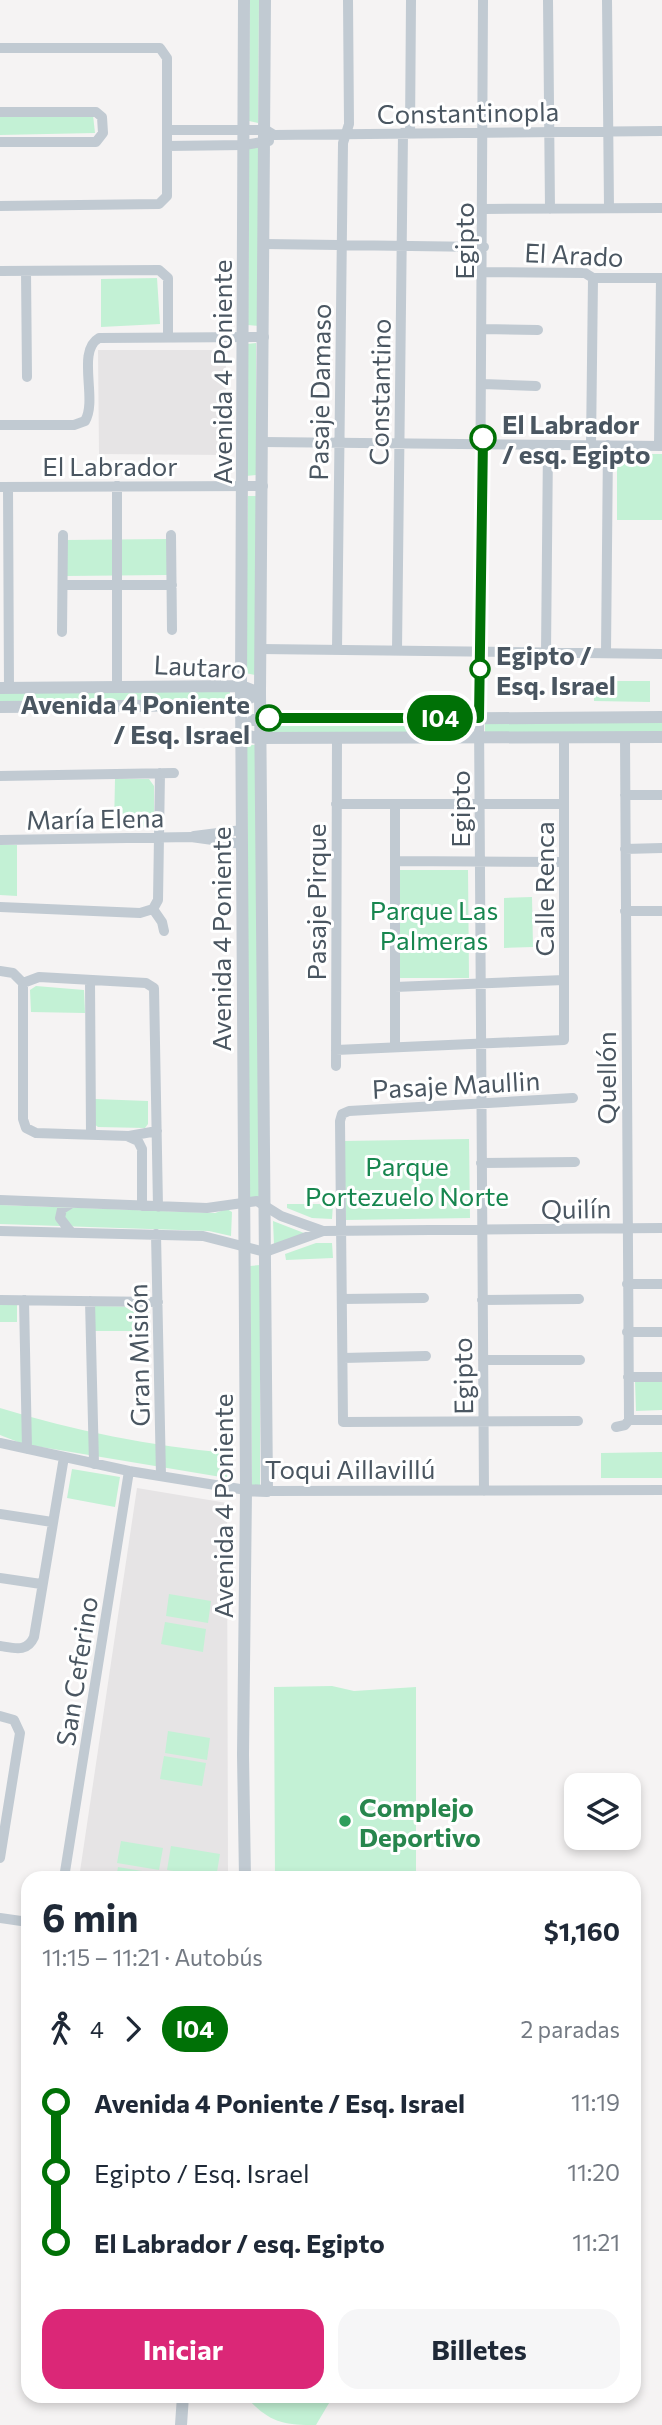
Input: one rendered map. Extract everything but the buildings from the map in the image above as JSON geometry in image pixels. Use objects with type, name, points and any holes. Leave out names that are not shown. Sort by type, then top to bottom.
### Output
[{"type":"street","name":"Avenida 4 Poniente","points":[[244,0],[241,704],[246,1490],[243,1755],[245,1871]]},
{"type":"street","name":"Avenida 4 Poniente","points":[[265,0],[268,136],[260,693],[267,1491]]},
{"type":"street","name":"Pasaje Damaso","points":[[337,650],[343,143],[349,124],[348,0]]},
{"type":"street","name":"Constantino","points":[[397,651],[401,246],[411,0]]},
{"type":"street","name":"Egipto","points":[[483,0],[484,272],[479,718],[484,1491]]},
{"type":"street","points":[[548,0],[550,209]]},
{"type":"street","points":[[607,0],[609,208]]},
{"type":"street","points":[[0,48],[160,48],[167,58],[167,196],[159,204],[0,206]]},
{"type":"street","points":[[0,112],[96,112],[103,119],[103,133],[96,142],[0,142]]},
{"type":"street","name":"Constantinopla","points":[[167,138],[244,129],[268,136],[662,131]]},
{"type":"street","name":"Constantinopla","points":[[167,138],[244,145],[268,136]]},
{"type":"street","points":[[484,209],[662,208]]},
{"type":"street","points":[[265,244],[484,247]]},
{"type":"street","points":[[0,271],[162,271],[168,282],[168,338]]},
{"type":"street","points":[[26,271],[27,377]]},
{"type":"street","name":"El Arado","points":[[484,272],[585,273],[593,278],[662,278]]},
{"type":"street","points":[[591,445],[593,278]]},
{"type":"street","points":[[263,442],[660,446],[662,278]]},
{"type":"street","points":[[483,329],[538,330]]},
{"type":"street","points":[[0,425],[82,424],[89,412],[89,350],[93,342],[103,338],[264,337]]},
{"type":"street","points":[[483,384],[536,386]]},
{"type":"street","points":[[546,653],[548,445]]},
{"type":"street","points":[[606,653],[608,445]]},
{"type":"street","points":[[117,486],[117,687]]},
{"type":"street","name":"El Labrador","points":[[4,487],[263,486]]},
{"type":"street","points":[[4,487],[5,688]]},
{"type":"street","points":[[62,632],[63,535]]},
{"type":"street","points":[[171,535],[172,630]]},
{"type":"street","points":[[63,585],[172,585]]},
{"type":"street","points":[[261,649],[662,654]]},
{"type":"street","name":"Lautaro","points":[[5,688],[241,685],[260,693]]},
{"type":"street","points":[[96,687],[96,707]]},
{"type":"street","name":"Lautaro","points":[[0,707],[241,704],[260,693]]},
{"type":"street","points":[[662,717],[261,718],[252,720],[242,733],[261,738],[662,737]]},
{"type":"street","name":"Calle Renca","points":[[481,1044],[564,1040],[564,737]]},
{"type":"street","name":"Quellón","points":[[625,737],[629,1420]]},
{"type":"street","name":"Pasaje Pirque","points":[[336,1066],[337,738]]},
{"type":"street","points":[[0,907],[140,913],[153,909],[158,900],[160,773]]},
{"type":"street","points":[[0,776],[174,773]]},
{"type":"street","points":[[625,795],[662,795]]},
{"type":"street","points":[[336,804],[564,804]]},
{"type":"street","points":[[395,804],[396,1047]]},
{"type":"street","name":"María Elena","points":[[0,840],[191,838],[223,830],[242,837]]},
{"type":"street","points":[[625,849],[662,848]]},
{"type":"street","points":[[395,861],[564,862]]},
{"type":"street","points":[[153,909],[160,916],[164,931]]},
{"type":"street","points":[[625,911],[662,911]]},
{"type":"street","points":[[0,971],[13,973],[23,983],[23,1123],[29,1130],[37,1133],[129,1136],[157,1131]]},
{"type":"street","points":[[23,983],[34,978],[150,984],[156,994],[158,1207]]},
{"type":"street","points":[[90,980],[91,1135]]},
{"type":"street","points":[[395,987],[564,980]]},
{"type":"street","points":[[336,1050],[481,1044]]},
{"type":"street","name":"Pasaje Maullin","points":[[341,1231],[342,1114],[349,1111],[573,1098]]},
{"type":"street","points":[[129,1136],[138,1141],[142,1149],[142,1206]]},
{"type":"street","points":[[481,1163],[575,1162]]},
{"type":"street","points":[[0,1200],[207,1208],[244,1202],[265,1203]]},
{"type":"street","points":[[70,1231],[60,1218],[62,1209],[71,1203]]},
{"type":"street","name":"Quilín","points":[[265,1203],[281,1216],[323,1231],[662,1228]]},
{"type":"street","points":[[0,1231],[203,1236],[265,1252]]},
{"type":"street","name":"Quilín","points":[[265,1252],[323,1231]]},
{"type":"street","points":[[341,1231],[343,1422],[578,1421]]},
{"type":"street","name":"Gran Misión","points":[[156,1234],[161,1476]]},
{"type":"street","points":[[627,1284],[662,1284]]},
{"type":"street","points":[[342,1299],[424,1298]]},
{"type":"street","points":[[482,1300],[579,1299]]},
{"type":"street","points":[[0,1300],[158,1302]]},
{"type":"street","points":[[24,1300],[27,1449]]},
{"type":"street","points":[[90,1301],[94,1464]]},
{"type":"street","points":[[627,1332],[662,1332]]},
{"type":"street","points":[[342,1358],[426,1356]]},
{"type":"street","points":[[483,1360],[580,1360]]},
{"type":"street","points":[[628,1377],[662,1377]]},
{"type":"street","points":[[616,1427],[623,1426],[629,1420],[662,1420]]},
{"type":"street","name":"Toqui Aillavillú","points":[[0,1443],[129,1471],[246,1490],[662,1490]]},
{"type":"street","points":[[0,1646],[22,1648],[29,1645],[34,1637],[64,1457]]},
{"type":"street","name":"San Ceferino","points":[[65,1871],[129,1471]]},
{"type":"street","points":[[0,1514],[52,1522]]},
{"type":"street","points":[[0,1578],[41,1584]]},
{"type":"street","points":[[0,1716],[17,1723],[20,1733],[1,1851]]},
{"type":"street","points":[[0,1784],[12,1786]]},
{"type":"street","points":[[0,1918],[21,1921]]},
{"type":"street","points":[[181,2425],[183,2403]]},
{"type":"shaded area","points":[[98,350],[226,350],[226,455],[99,454]]},
{"type":"shaded area","points":[[137,1488],[227,1503],[228,1871],[80,1871]]},
{"type":"green space","points":[[250,0],[259,0],[258,123],[249,121]]},
{"type":"green space","points":[[0,115],[93,115],[95,133],[0,135]]},
{"type":"green space","points":[[249,146],[260,146],[259,326],[248,325]]},
{"type":"green space","points":[[157,278],[160,324],[101,327],[101,279]]},
{"type":"green space","points":[[256,343],[256,475],[246,476],[247,344]]},
{"type":"green space","points":[[617,454],[662,454],[662,520],[617,520]]},
{"type":"green space","points":[[248,496],[257,496],[255,675],[245,673]]},
{"type":"green space","points":[[167,539],[168,575],[66,576],[65,540]]},
{"type":"green space","points":[[594,681],[650,681],[650,702],[594,701]]},
{"type":"green space","points":[[230,690],[230,699],[0,702],[0,692]]},
{"type":"green space","points":[[662,721],[662,733],[485,732],[485,723]]},
{"type":"green space","points":[[472,723],[472,732],[266,735],[264,724]]},
{"type":"green space","points":[[247,745],[256,745],[259,1198],[249,1198]]},
{"type":"green space","points":[[115,779],[149,779],[154,786],[154,826],[114,828]]},
{"type":"green space","points":[[0,845],[17,845],[17,896],[0,895]]},
{"type":"green space","name":"Parque Las Palmeras","points":[[400,870],[468,870],[469,978],[400,978]]},
{"type":"green space","points":[[532,897],[533,947],[504,948],[504,898]]},
{"type":"green space","points":[[36,986],[84,990],[85,1013],[31,1012],[30,990]]},
{"type":"green space","points":[[95,1099],[148,1101],[148,1124],[145,1128],[98,1127],[94,1124]]},
{"type":"green space","name":"Parque Portezuelo Norte","points":[[469,1139],[470,1218],[346,1220],[344,1141]]},
{"type":"green space","points":[[287,1204],[333,1204],[332,1219],[312,1218],[287,1208]]},
{"type":"green space","points":[[0,1205],[215,1213],[227,1209],[232,1212],[231,1236],[209,1231],[0,1224]]},
{"type":"green space","points":[[273,1221],[304,1233],[274,1245]]},
{"type":"green space","points":[[316,1243],[332,1243],[333,1258],[286,1260],[285,1254]]},
{"type":"green space","points":[[260,1265],[260,1486],[252,1485],[250,1266]]},
{"type":"green space","points":[[0,1303],[17,1303],[17,1322],[0,1322]]},
{"type":"green space","points":[[95,1306],[149,1307],[149,1331],[95,1331]]},
{"type":"green space","points":[[662,1379],[662,1410],[636,1411],[635,1380]]},
{"type":"green space","points":[[0,1408],[113,1436],[228,1453],[227,1478],[23,1444],[0,1435]]},
{"type":"green space","points":[[662,1452],[662,1478],[601,1478],[601,1453]]},
{"type":"green space","points":[[72,1469],[120,1477],[115,1507],[67,1498]]},
{"type":"green space","points":[[169,1594],[211,1601],[208,1623],[166,1616]]},
{"type":"green space","points":[[165,1622],[206,1629],[203,1652],[161,1644]]},
{"type":"green space","name":"Complejo Deportivo","points":[[332,1686],[354,1691],[416,1687],[416,1871],[275,1871],[274,1687]]},
{"type":"green space","points":[[168,1731],[210,1738],[207,1760],[165,1753]]},
{"type":"green space","points":[[164,1756],[206,1763],[202,1786],[160,1779]]},
{"type":"green space","points":[[121,1841],[163,1848],[159,1870],[117,1863]]},
{"type":"green space","points":[[171,1846],[220,1854],[217,1871],[167,1870]]},
{"type":"green space","points":[[118,1867],[142,1871],[117,1871]]},
{"type":"green space","points":[[252,2403],[329,2403],[316,2425],[285,2423],[261,2412]]},
{"type":"bus line","name":"I04","points":[[269,718],[479,718],[483,438]]},
{"type":"place","name":"El Labrador / esq. Egipto","points":[[483,438]]},
{"type":"place","name":"Egipto / Esq. Israel","points":[[480,669]]},
{"type":"place","name":"Avenida 4 Poniente / Esq. Israel","points":[[269,718]]},
{"type":"place","name":"Complejo Deportivo","points":[[345,1821]]}]
